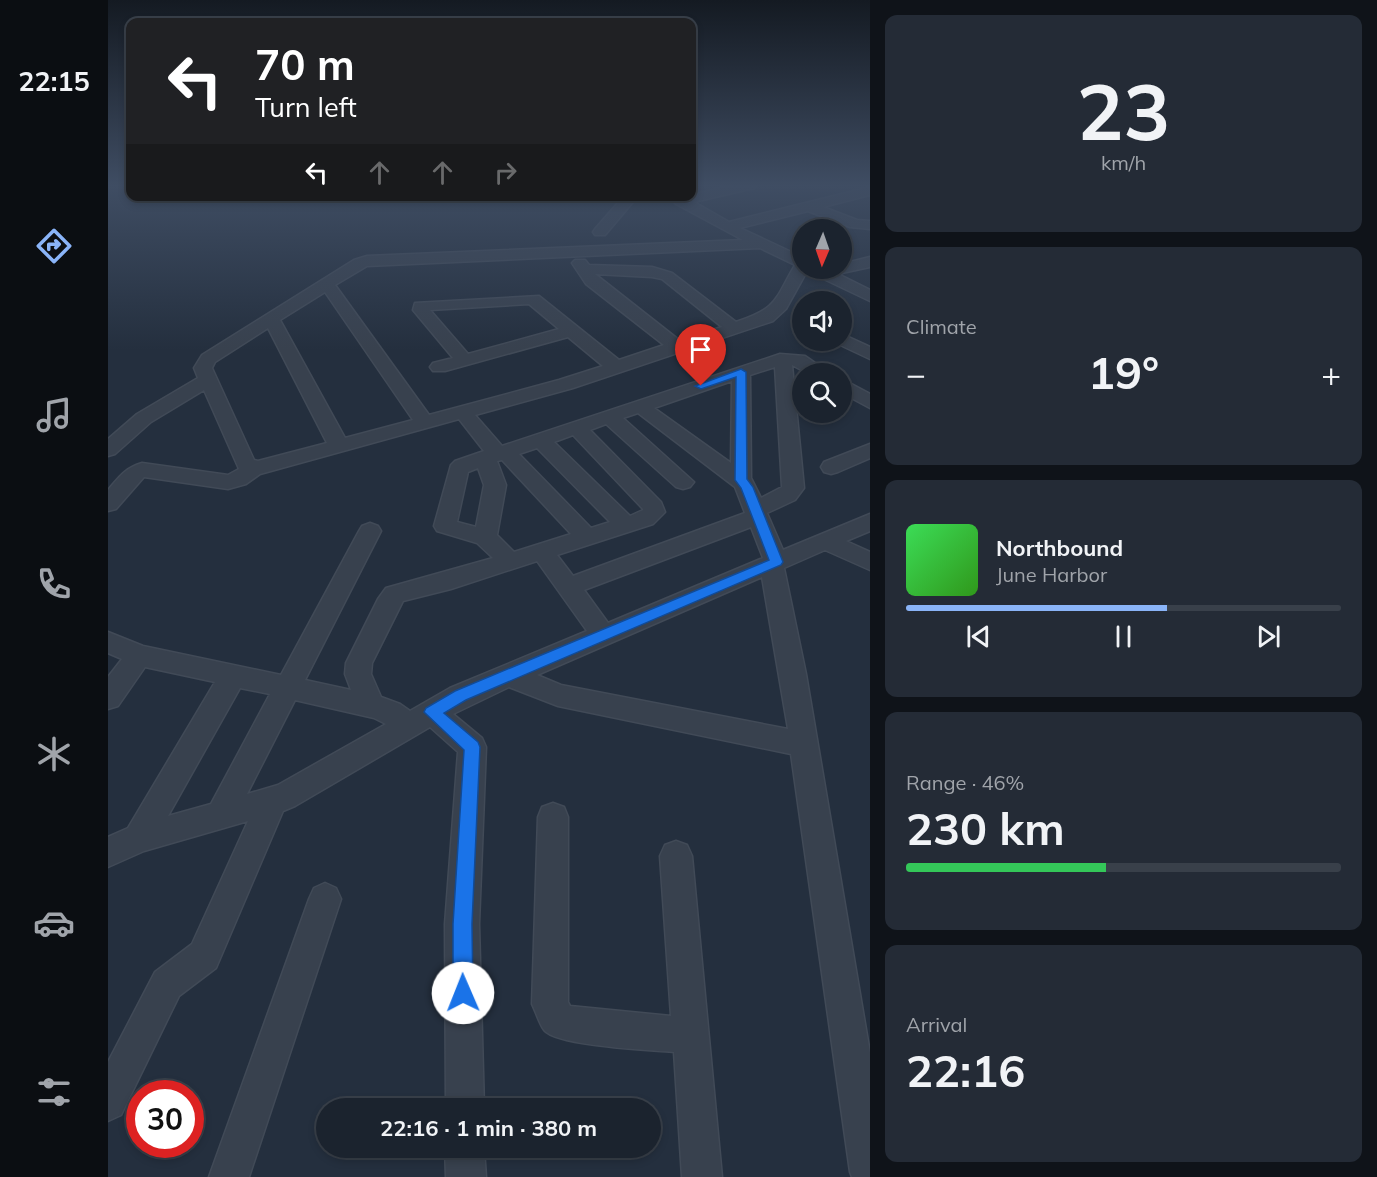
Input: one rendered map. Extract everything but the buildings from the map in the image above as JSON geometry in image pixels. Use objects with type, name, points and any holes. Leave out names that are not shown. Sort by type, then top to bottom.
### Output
[{"type":"street","points":[[753,240],[792,260]]},
{"type":"street","points":[[254,468],[246,464],[203,368],[208,359],[327,284],[368,261],[761,244]]},
{"type":"street","points":[[575,252],[592,281],[677,347]]},
{"type":"street","points":[[852,266],[870,262]]},
{"type":"street","points":[[584,269],[660,274],[673,280],[734,328]]},
{"type":"street","points":[[108,504],[134,473],[142,470],[228,482],[239,479],[254,468],[566,384],[775,313],[794,279]]},
{"type":"street","points":[[834,279],[870,296]]},
{"type":"street","points":[[327,284],[424,422]]},
{"type":"street","points":[[464,360],[421,310],[421,306],[528,298],[538,301],[616,367]]},
{"type":"street","points":[[272,319],[339,446]]},
{"type":"street","points":[[439,367],[573,330]]},
{"type":"street","points":[[852,344],[870,354]]},
{"type":"street","points":[[568,587],[757,513],[787,495],[794,488],[783,359]]},
{"type":"street","points":[[510,562],[485,537],[447,529],[444,524],[458,470],[466,464],[783,359],[799,360],[804,363]]},
{"type":"street","points":[[741,372],[741,480]]},
{"type":"street","points":[[108,450],[144,418],[208,380]]},
{"type":"street","points":[[852,391],[870,402]]},
{"type":"street","points":[[640,406],[741,480],[747,487],[774,563],[870,1172]]},
{"type":"street","points":[[463,412],[496,454],[586,537]]},
{"type":"street","points":[[609,416],[683,482]]},
{"type":"street","points":[[371,706],[358,674],[358,663],[390,599],[402,591],[442,583],[542,552],[626,525],[651,516],[654,512],[653,507],[576,427]]},
{"type":"street","points":[[540,439],[626,525]]},
{"type":"street","points":[[831,467],[870,450]]},
{"type":"street","points":[[485,537],[495,485],[496,454]]},
{"type":"street","points":[[109,848],[285,796],[460,696],[870,522]]},
{"type":"street","points":[[221,815],[370,531]]},
{"type":"street","points":[[826,541],[870,562]]},
{"type":"street","points":[[542,552],[603,635]]},
{"type":"street","points":[[108,642],[139,655],[234,674],[420,719],[472,747],[462,924],[465,1098]]},
{"type":"street","points":[[108,698],[139,655]]},
{"type":"street","points":[[139,838],[234,674]]},
{"type":"street","points":[[509,675],[558,694],[804,744]]},
{"type":"street","points":[[108,1102],[167,984],[177,975],[194,967],[204,956],[273,800]]},
{"type":"street","points":[[553,817],[550,1004],[552,1012],[564,1023],[690,1036]]},
{"type":"street","points":[[676,856],[702,1177]]},
{"type":"street","points":[[229,1177],[325,899]]},
{"type":"street","points":[[465,1158],[465,1177]]},
{"type":"route","points":[[463,993],[462,924],[472,747],[432,712],[460,696],[776,562],[747,487],[741,480],[741,372],[701,386]]}]
